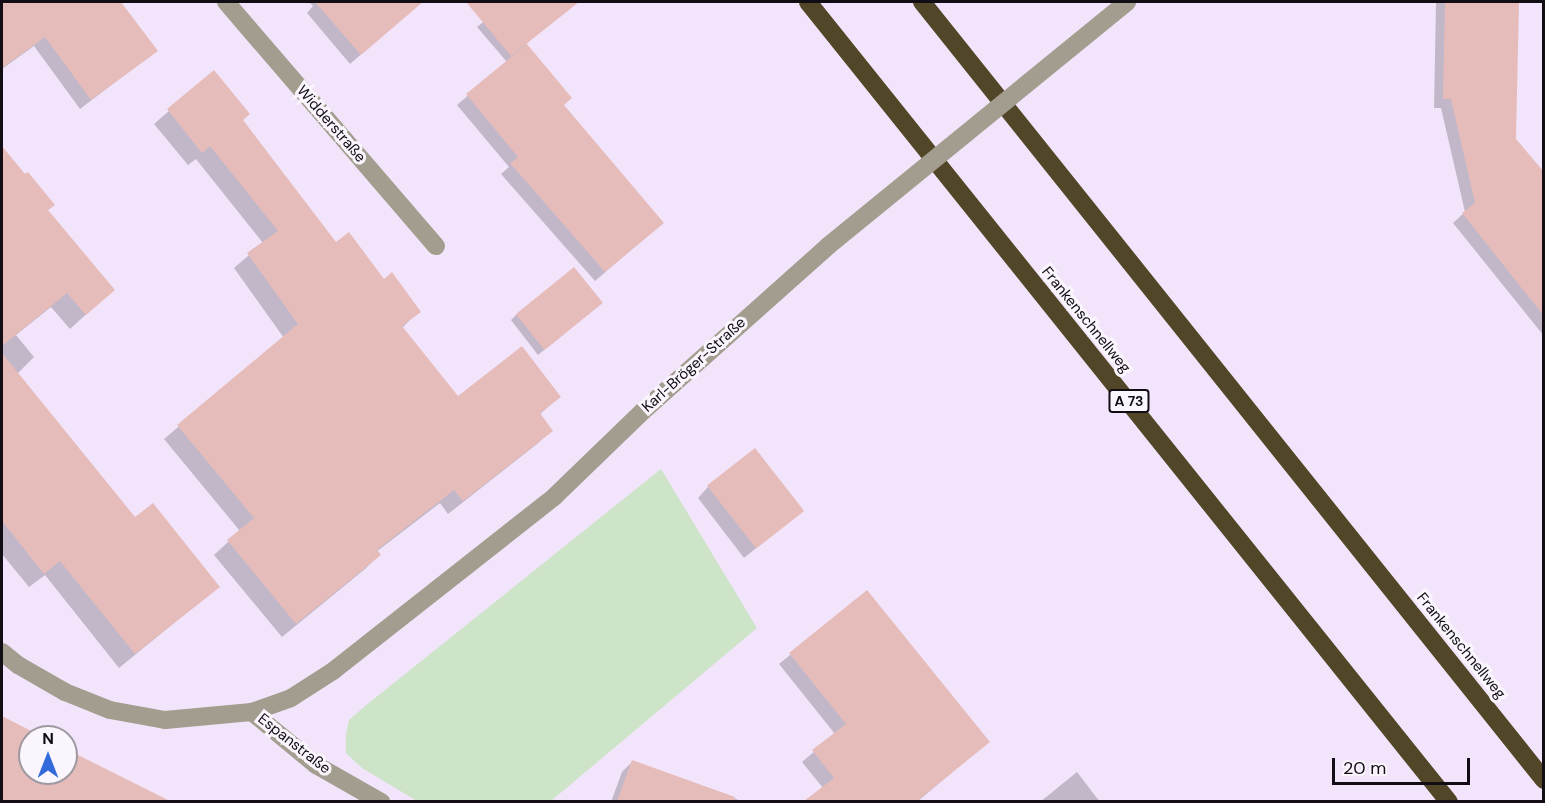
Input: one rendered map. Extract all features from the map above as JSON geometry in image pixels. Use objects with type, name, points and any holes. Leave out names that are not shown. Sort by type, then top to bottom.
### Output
[{"type":"highway","name":"Frankenschnellweg","points":[[808,2],[1449,801]]},
{"type":"highway","name":"Frankenschnellweg","points":[[922,2],[1544,780]]},
{"type":"street","name":"Widderstraße","points":[[226,2],[436,246]]},
{"type":"street","name":"Karl-Bröger-Straße","points":[[252,712],[291,698],[333,671],[555,496],[643,411],[828,246],[1127,2]]},
{"type":"street","name":"Espanstraße","points":[[2,652],[18,665],[65,692],[110,710],[165,720],[252,712],[316,765],[381,801]]},
{"type":"green space","points":[[661,469],[757,628],[551,801],[417,801],[362,768],[346,753],[349,720]]},
{"type":"building","points":[[2,2],[121,2],[158,51],[91,100],[45,37],[2,68]]},
{"type":"building","points":[[315,2],[423,2],[361,55]]},
{"type":"building","points":[[466,2],[579,2],[511,56]]},
{"type":"building","points":[[1445,2],[1519,2],[1516,139],[1544,172],[1544,316],[1462,213],[1475,203],[1451,99],[1443,99]]},
{"type":"building","points":[[527,44],[572,98],[564,105],[664,223],[605,272],[510,163],[518,157],[466,94]]},
{"type":"building","points":[[214,70],[250,114],[243,120],[336,242],[349,232],[384,279],[392,272],[421,312],[402,326],[458,396],[522,346],[561,397],[540,413],[553,431],[463,501],[454,490],[377,550],[381,555],[296,624],[227,540],[254,518],[177,425],[298,324],[247,253],[278,231],[210,146],[202,153],[167,109]]},
{"type":"building","points":[[2,146],[25,174],[28,172],[55,205],[48,210],[115,290],[86,315],[67,293],[2,346]]},
{"type":"building","points":[[574,267],[603,303],[545,350],[516,314]]},
{"type":"building","points":[[2,353],[135,517],[153,503],[220,587],[135,654],[60,561],[44,574],[2,521]]},
{"type":"building","points":[[755,448],[804,511],[756,549],[707,486]]},
{"type":"building","points":[[867,590],[990,742],[917,801],[804,801],[834,778],[812,750],[846,724],[789,653]]},
{"type":"building","points":[[2,716],[20,725],[18,785],[78,785],[78,755],[170,801],[2,801]]},
{"type":"building","points":[[632,760],[735,797],[734,801],[617,801]]}]
